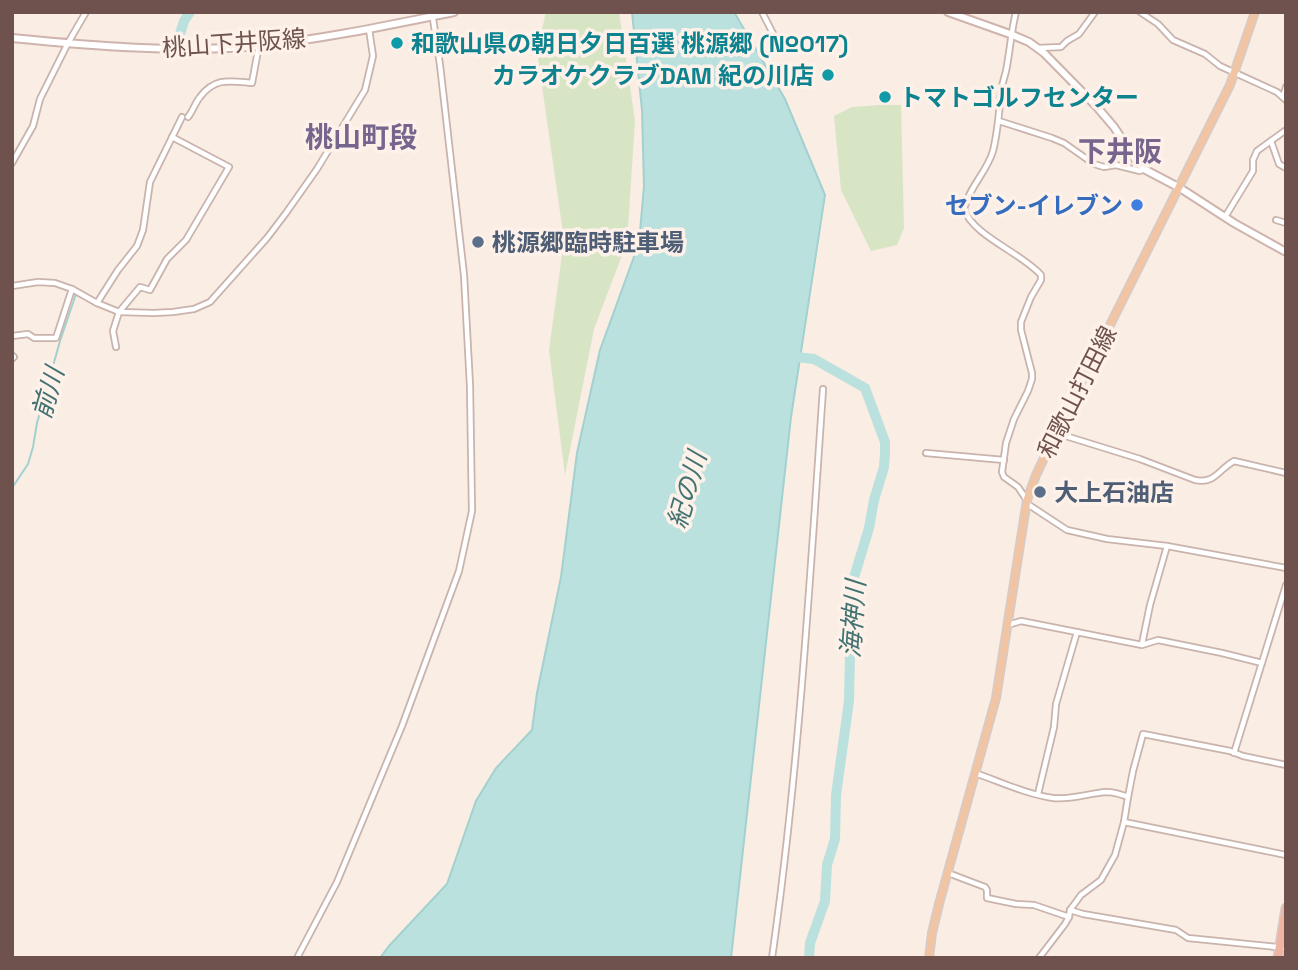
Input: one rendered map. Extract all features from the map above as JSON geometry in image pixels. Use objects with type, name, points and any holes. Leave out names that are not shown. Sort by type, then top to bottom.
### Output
[{"type":"highway","points":[[1278,958],[1283,948],[1286,908]]},
{"type":"main road","name":"桃山下井阪線","points":[[12,38],[169,50],[259,46],[369,29],[454,12]]},
{"type":"main road","points":[[948,12],[1029,42],[1097,107],[1144,169],[1286,252]]},
{"type":"main road","name":"和歌山打田線","points":[[929,958],[932,933],[996,698],[1026,501],[1056,433],[1230,85],[1255,12]]},
{"type":"street","points":[[12,163],[33,126],[40,99],[86,12]]},
{"type":"street","points":[[762,12],[782,51]]},
{"type":"street","points":[[1016,12],[1010,34],[999,121],[992,153],[964,209],[967,217],[978,227],[1041,275],[1021,322],[1032,379],[1006,443],[1002,472],[1004,477],[1018,487],[1026,501],[1066,530],[1286,568]]},
{"type":"street","points":[[1037,48],[1061,47],[1079,34],[1095,12]]},
{"type":"street","points":[[1140,12],[1158,24],[1173,40],[1205,54],[1220,66],[1277,92],[1284,98]]},
{"type":"street","points":[[297,958],[337,882],[402,726],[459,572],[472,511],[470,386],[464,275],[434,15]]},
{"type":"street","points":[[12,286],[38,282],[55,283],[119,312],[173,312],[194,309],[210,302],[267,238],[317,169],[365,90],[373,56],[369,29]]},
{"type":"street","points":[[97,303],[137,246],[144,230],[150,182],[172,137],[200,96],[213,85],[219,81],[252,83],[259,46]]},
{"type":"street","points":[[1284,98],[1286,87]]},
{"type":"street","points":[[999,121],[1064,143],[1094,164],[1116,165],[1140,171],[1144,169]]},
{"type":"street","points":[[1225,217],[1253,171],[1253,160],[1257,151],[1286,131]]},
{"type":"street","points":[[116,347],[113,331],[119,312],[140,287],[150,290],[167,260],[187,240],[229,167],[172,137]]},
{"type":"street","points":[[1271,141],[1279,164],[1286,168]]},
{"type":"street","points":[[1276,220],[1286,223]]},
{"type":"street","points":[[12,335],[56,338],[72,289]]},
{"type":"street","points":[[772,958],[795,769],[823,389]]},
{"type":"street","points":[[1056,433],[1203,482],[1211,480],[1234,461],[1286,473]]},
{"type":"street","points":[[926,453],[1004,460]]},
{"type":"street","points":[[1142,645],[1150,605],[1167,547]]},
{"type":"street","points":[[1234,753],[1286,585]]},
{"type":"street","points":[[1007,625],[1021,621],[1142,645],[1158,640],[1262,663]]},
{"type":"street","points":[[1038,793],[1054,727],[1056,704],[1077,632]]},
{"type":"street","points":[[1039,958],[1065,924],[1070,910],[1081,895],[1101,880],[1115,855],[1143,734],[1286,765]]},
{"type":"street","points":[[975,773],[1015,788],[1052,797],[1067,798],[1109,792],[1128,797]]},
{"type":"street","points":[[1124,822],[1286,855]]},
{"type":"street","points":[[948,873],[985,887],[987,898],[1034,905],[1069,917]]},
{"type":"street","points":[[1070,910],[1176,930],[1188,938],[1283,948]]},
{"type":"green space","points":[[546,12],[619,12],[635,121],[627,242],[594,329],[565,475],[549,350],[564,240],[537,51]]},
{"type":"green space","points":[[901,105],[904,228],[897,245],[871,251],[841,190],[834,116],[852,107]]},
{"type":"water","name":"紀の川","points":[[632,12],[734,12],[785,99],[825,195],[791,417],[731,958],[380,958],[447,884],[476,801],[496,768],[532,730],[561,577],[577,453],[600,350],[639,243],[644,186],[642,110]]},
{"type":"waterway","name":"前川","points":[[177,44],[184,21],[190,12]]},
{"type":"waterway","name":"前川","points":[[12,488],[28,464],[60,341],[76,294]]},
{"type":"waterway","name":"海神川","points":[[787,356],[814,359],[865,388],[885,442],[884,467],[849,594],[849,701],[836,795],[835,839],[827,865],[825,901],[810,943],[809,958]]},
{"type":"place","name":"和歌山県の朝日夕日百選 桃源郷 (№017)","points":[[397,43]]},
{"type":"place","name":"カラオケクラブDAM 紀の川店","points":[[828,75]]},
{"type":"place","name":"トマトゴルフセンター","points":[[885,97]]},
{"type":"place","name":"セブン-イレブン","points":[[1137,205]]},
{"type":"place","name":"桃源郷臨時駐車場","points":[[478,242]]},
{"type":"place","name":"大上石油店","points":[[1040,492]]},
{"type":"district","name":"桃山町段","points":[[361,137]]},
{"type":"district","name":"下井阪","points":[[1120,151]]}]
